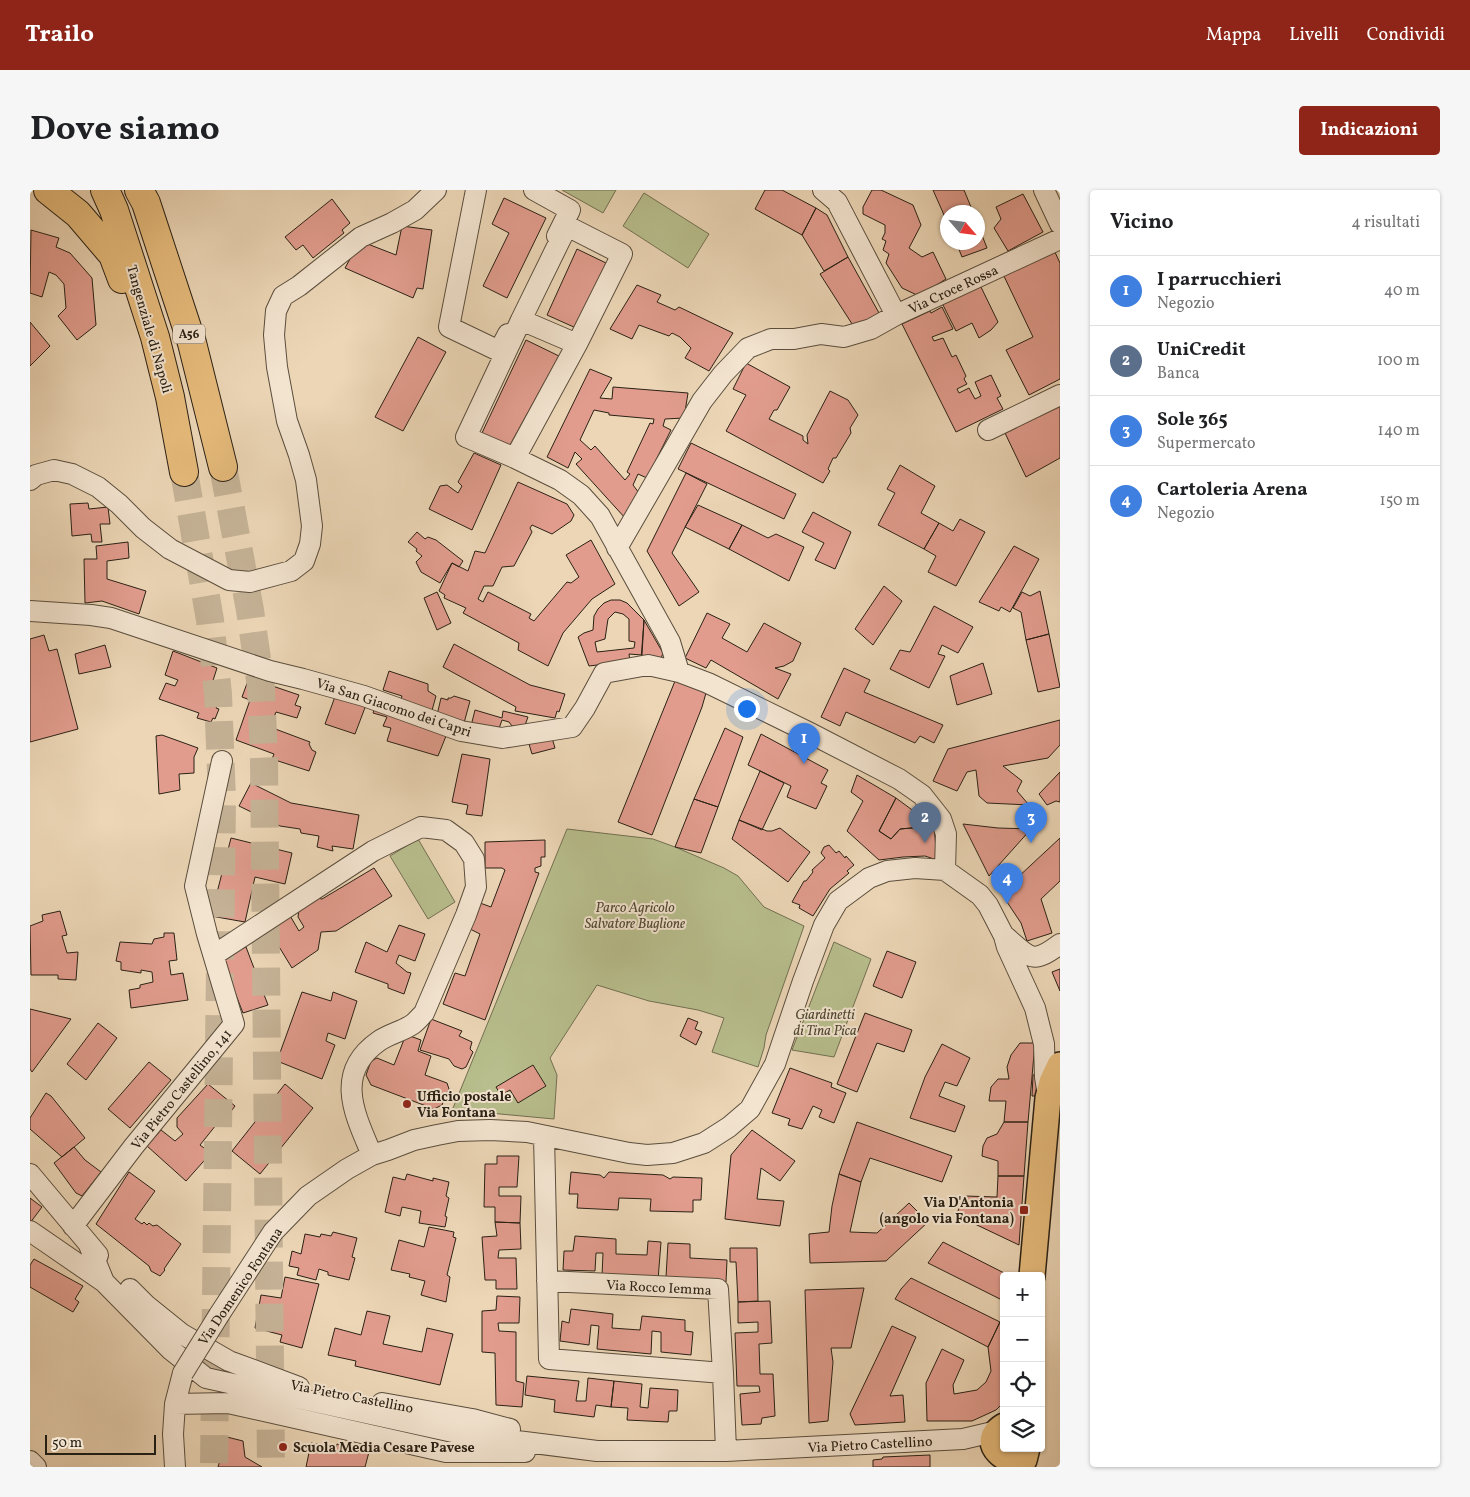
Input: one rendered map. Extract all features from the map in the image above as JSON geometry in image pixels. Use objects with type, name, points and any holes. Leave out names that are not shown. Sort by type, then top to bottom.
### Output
[{"type":"highway","points":[[48,190],[78,214],[113,255],[135,310],[155,337]]},
{"type":"highway","name":"Tangenziale di Napoli","points":[[105,190],[114,210],[155,337],[170,397],[184,472]]},
{"type":"highway","name":"A56","points":[[143,194],[192,343],[223,467]]},
{"type":"main road","points":[[1032,1272],[1048,1098],[1052,1082],[1060,1065]]},
{"type":"street","points":[[30,480],[54,470],[72,474],[98,487],[119,504],[143,528],[170,549],[229,580],[250,582],[290,571],[304,561],[310,544],[312,526],[306,480],[300,455],[288,421],[276,367],[274,335],[276,311],[284,296],[361,237],[415,210],[436,190]]},
{"type":"street","points":[[476,190],[449,327],[499,351],[570,210],[534,190]]},
{"type":"street","name":"Via Croce Rossa","points":[[823,190],[837,202],[896,315],[1060,239]]},
{"type":"street","points":[[1044,190],[1060,224]]},
{"type":"street","points":[[515,458],[577,344],[622,254],[566,226],[466,436],[560,480],[581,495],[600,516],[670,642],[679,672]]},
{"type":"street","points":[[617,548],[702,401],[723,374],[748,348],[771,339],[821,334],[844,337],[871,330],[896,315]]},
{"type":"street","points":[[521,320],[577,344]]},
{"type":"street","points":[[988,430],[1060,395]]},
{"type":"street","name":"Via San Giacomo dei Capri","points":[[30,611],[111,618],[270,671],[364,696],[461,731],[502,738],[572,726],[585,708],[604,673],[648,665],[679,672],[708,683],[818,737],[899,779],[922,795],[942,819],[946,834],[945,870]]},
{"type":"street","name":"Via Pietro Castellino, 141","points":[[74,1226],[134,1146],[234,1024],[207,934],[195,886],[222,761]]},
{"type":"street","points":[[214,955],[373,851],[421,827],[446,830],[464,844],[474,859],[476,887],[424,1013],[413,1024],[379,1041],[363,1055],[354,1072],[351,1098],[357,1120],[372,1155]]},
{"type":"street","name":"Via Domenico Fontana","points":[[175,1467],[173,1434],[175,1404],[183,1374],[219,1315],[274,1232],[308,1196],[347,1169],[372,1155],[414,1140],[458,1131],[527,1132],[629,1153],[647,1154],[673,1153],[704,1143],[729,1127],[750,1109],[775,1064],[824,925],[838,901],[869,878],[887,871],[915,868],[945,870]]},
{"type":"street","points":[[945,870],[980,895],[988,905],[1004,936],[1007,947],[1035,1008],[1044,1044],[1048,1098]]},
{"type":"street","points":[[1004,936],[1026,954],[1035,957],[1045,955],[1060,944]]},
{"type":"street","points":[[544,1136],[549,1359],[723,1373]]},
{"type":"street","name":"Via Pietro Castellino","points":[[30,1174],[89,1246],[153,1311],[182,1334],[229,1361],[295,1386],[467,1426]]},
{"type":"street","name":"Via Pietro Castellino","points":[[32,1232],[104,1282],[170,1350],[206,1378],[597,1451],[726,1451],[963,1440],[1000,1449]]},
{"type":"street","name":"Via Pietro Castellino","points":[[89,1246],[104,1282]]},
{"type":"street","name":"Via Rocco Iemma","points":[[547,1281],[718,1289],[726,1451]]},
{"type":"street","points":[[175,1404],[228,1403],[446,1452],[597,1451]]},
{"type":"street","points":[[446,1452],[455,1444],[467,1426]]},
{"type":"street","points":[[30,1462],[36,1467]]},
{"type":"green space","points":[[562,190],[616,190],[603,213]]},
{"type":"green space","points":[[644,193],[709,234],[688,268],[623,226]]},
{"type":"green space","name":"Parco Agricolo Salvatore Buglione","points":[[567,829],[653,839],[675,847],[738,876],[764,907],[804,926],[766,1035],[758,1067],[712,1052],[724,1018],[698,1010],[649,1001],[597,985],[550,1058],[557,1075],[554,1119],[468,1111],[451,1113]]},
{"type":"green space","points":[[418,839],[455,902],[428,919],[390,856]]},
{"type":"green space","name":"Giardinetti di Tina Pica","points":[[834,942],[871,959],[834,1057],[792,1050]]},
{"type":"building","points":[[765,190],[782,190],[816,208],[802,235],[755,209]]},
{"type":"building","points":[[872,190],[881,190],[913,205],[921,225],[909,248],[922,257],[933,252],[946,279],[919,296],[902,288],[886,263],[889,254],[883,250],[886,241],[882,239],[885,233],[885,225],[863,214],[863,207]]},
{"type":"building","points":[[933,190],[964,190],[970,205],[940,205]]},
{"type":"building","points":[[1023,194],[1043,232],[1008,251],[994,228],[1001,219],[996,207]]},
{"type":"building","points":[[504,198],[546,218],[507,298],[483,286],[509,233],[492,224]]},
{"type":"building","points":[[332,199],[350,223],[342,230],[344,233],[313,258],[303,245],[296,250],[285,237]]},
{"type":"building","points":[[816,208],[827,215],[848,257],[824,271],[802,235]]},
{"type":"building","points":[[402,226],[432,230],[423,289],[417,288],[413,298],[345,268],[360,241],[396,255]]},
{"type":"building","points":[[31,230],[59,238],[56,247],[70,253],[92,278],[96,325],[77,340],[58,316],[66,308],[64,284],[56,275],[49,272],[42,297],[30,293]]},
{"type":"building","points":[[1053,248],[1060,263],[1060,379],[1029,395],[1006,350],[1033,337],[1002,272]]},
{"type":"building","points":[[577,249],[606,263],[576,328],[547,315]]},
{"type":"building","points":[[959,250],[981,250],[962,257]]},
{"type":"building","points":[[848,257],[879,313],[854,327],[820,274]]},
{"type":"building","points":[[637,285],[661,295],[657,302],[675,310],[679,307],[733,333],[709,371],[685,358],[691,348],[680,337],[672,333],[669,336],[639,325],[632,339],[610,329]]},
{"type":"building","points":[[980,285],[998,322],[991,330],[979,338],[972,323],[956,331],[942,303]]},
{"type":"building","points":[[942,307],[953,329],[932,337],[934,341],[943,338],[952,357],[956,355],[966,376],[964,379],[967,384],[957,389],[959,393],[969,388],[975,399],[981,396],[975,382],[991,375],[1001,396],[997,398],[1003,409],[956,432],[902,324]]},
{"type":"building","points":[[30,322],[50,346],[30,366]]},
{"type":"building","points":[[418,337],[446,352],[403,431],[375,417]]},
{"type":"building","points":[[526,340],[559,356],[509,447],[481,435]]},
{"type":"building","points":[[746,363],[790,387],[777,410],[774,410],[769,419],[803,436],[803,440],[808,444],[807,435],[830,391],[848,400],[858,415],[850,428],[851,433],[836,458],[833,458],[828,469],[830,471],[823,483],[726,431],[746,395],[733,389]]},
{"type":"building","points":[[590,369],[612,378],[600,398],[612,399],[613,387],[688,393],[684,418],[665,419],[663,426],[671,430],[647,478],[638,474],[633,485],[642,497],[626,519],[576,464],[582,459],[575,452],[568,468],[547,457]],"holes":[[[594,410],[609,413],[609,415],[654,419],[653,424],[650,423],[627,472],[630,474],[625,480],[595,446],[591,450],[580,440]]]},
{"type":"building","points":[[1060,406],[1060,458],[1026,477],[1005,433]]},
{"type":"building","points":[[691,443],[796,494],[784,519],[678,469]]},
{"type":"building","points":[[474,453],[501,465],[472,530],[429,509],[440,486],[447,485],[458,493],[462,486],[458,482]]},
{"type":"building","points":[[900,465],[935,486],[921,513],[939,523],[924,549],[878,525],[895,493],[887,489]]},
{"type":"building","points":[[686,473],[707,484],[672,553],[699,592],[679,606],[647,551]]},
{"type":"building","points":[[518,482],[567,504],[574,515],[571,521],[552,534],[532,525],[530,528],[532,532],[514,566],[502,567],[493,586],[484,586],[478,599],[483,602],[488,592],[531,614],[529,618],[534,621],[567,582],[571,583],[579,577],[566,555],[591,540],[615,584],[592,599],[563,633],[548,666],[518,650],[519,643],[463,613],[466,608],[444,598],[445,595],[439,591],[452,563],[468,571],[475,551],[485,553]]},
{"type":"building","points":[[88,503],[89,509],[108,507],[110,524],[100,524],[102,542],[92,542],[91,534],[72,536],[70,504]]},
{"type":"building","points":[[698,505],[742,525],[729,549],[685,527]]},
{"type":"building","points":[[813,512],[851,532],[835,569],[815,560],[824,543],[802,532]]},
{"type":"building","points":[[960,519],[985,532],[956,586],[928,572],[936,556],[924,549],[939,523],[953,531]]},
{"type":"building","points":[[742,525],[768,538],[776,534],[804,547],[789,581],[729,549]]},
{"type":"building","points":[[417,532],[425,539],[428,537],[436,540],[463,561],[459,567],[452,563],[440,583],[421,572],[416,562],[422,556],[408,542]]},
{"type":"building","points":[[128,542],[129,558],[107,561],[107,579],[146,591],[139,614],[102,601],[85,603],[84,559],[97,559],[96,546]]},
{"type":"building","points":[[1014,546],[1039,559],[1010,612],[1001,607],[999,611],[979,602]]},
{"type":"building","points":[[884,586],[902,601],[873,645],[855,629]]},
{"type":"building","points":[[1040,591],[1049,634],[1026,640],[1021,612],[1013,608],[1022,592],[1030,596]]},
{"type":"building","points":[[437,592],[451,623],[437,630],[424,598]]},
{"type":"building","points":[[611,600],[620,600],[627,603],[644,620],[642,655],[629,654],[630,661],[589,666],[578,637],[593,630],[594,616],[604,603]],"holes":[[[615,612],[623,614],[629,619],[629,641],[635,642],[634,648],[597,652],[595,642],[605,639],[608,619]]]},
{"type":"building","points":[[934,606],[973,627],[958,653],[942,645],[938,654],[945,656],[929,688],[890,669],[900,650],[910,652]]},
{"type":"building","points":[[707,613],[730,624],[722,638],[747,652],[764,623],[801,643],[793,661],[775,668],[791,674],[778,699],[711,660],[706,668],[685,658]]},
{"type":"building","points":[[644,620],[663,653],[660,661],[641,660]]},
{"type":"building","points":[[1049,634],[1060,687],[1038,692],[1026,640]]},
{"type":"building","points":[[44,635],[49,651],[57,649],[78,729],[30,742],[30,639]]},
{"type":"building","points":[[454,644],[530,685],[565,694],[555,718],[515,711],[516,707],[443,667]]},
{"type":"building","points":[[105,645],[111,667],[79,674],[75,654]]},
{"type":"building","points":[[173,651],[217,668],[209,693],[221,697],[216,708],[219,709],[215,719],[213,718],[211,722],[197,718],[199,713],[159,699],[166,683],[175,686],[178,680],[165,675]]},
{"type":"building","points":[[983,663],[992,694],[957,705],[950,676]]},
{"type":"building","points":[[844,668],[870,680],[864,692],[943,725],[934,743],[920,736],[915,743],[846,712],[840,726],[821,717]]},
{"type":"building","points":[[389,671],[428,684],[428,691],[436,696],[431,714],[400,703],[402,696],[383,690]]},
{"type":"building","points":[[249,678],[299,695],[295,705],[301,707],[297,718],[276,712],[270,727],[310,742],[312,750],[316,752],[309,771],[272,759],[274,754],[236,740],[250,700],[242,697]]},
{"type":"building","points":[[675,681],[706,693],[652,835],[618,822]]},
{"type":"building","points":[[336,694],[366,705],[355,734],[325,724]]},
{"type":"building","points":[[454,696],[470,701],[464,723],[437,715],[441,698],[448,700],[448,698]]},
{"type":"building","points":[[375,707],[448,731],[438,756],[387,741],[391,728],[383,726],[387,717],[373,713]]},
{"type":"building","points":[[475,710],[502,718],[503,711],[528,717],[524,728],[512,726],[509,722],[502,720],[497,734],[471,726]]},
{"type":"building","points":[[1060,720],[1060,745],[1048,758],[1003,766],[1022,781],[1017,791],[1029,805],[987,803],[979,796],[976,770],[967,772],[957,791],[933,781],[948,749]]},
{"type":"building","points":[[725,728],[743,737],[718,807],[694,799]]},
{"type":"building","points":[[761,734],[828,770],[821,783],[827,786],[816,809],[787,797],[791,786],[748,765]]},
{"type":"building","points":[[162,735],[198,748],[194,757],[194,773],[179,774],[180,790],[159,794],[156,736]]},
{"type":"building","points":[[552,738],[555,748],[532,754],[529,744]]},
{"type":"building","points":[[462,754],[490,759],[482,816],[466,814],[468,805],[452,802]]},
{"type":"building","points":[[760,771],[784,783],[762,830],[739,820]]},
{"type":"building","points":[[1060,772],[1060,802],[1056,801],[1047,805],[1039,794]]},
{"type":"building","points":[[857,775],[896,798],[879,831],[891,839],[900,829],[934,826],[937,860],[925,856],[879,860],[847,831],[863,801],[851,792]]},
{"type":"building","points":[[251,783],[291,803],[359,815],[353,849],[332,846],[333,851],[317,847],[319,836],[301,833],[300,829],[280,826],[239,806]]},
{"type":"building","points":[[896,798],[934,826],[900,829],[891,839],[879,831]]},
{"type":"building","points":[[694,799],[718,807],[701,853],[675,847]]},
{"type":"building","points":[[739,820],[767,831],[780,828],[810,852],[788,882],[732,839]]},
{"type":"building","points":[[963,824],[998,828],[1031,829],[989,876]]},
{"type":"building","points":[[231,838],[292,853],[285,884],[255,877],[245,922],[211,916]]},
{"type":"building","points":[[1060,838],[1060,881],[1041,899],[1052,933],[1027,941],[1021,923],[1001,893]]},
{"type":"building","points":[[545,840],[545,857],[541,857],[541,866],[535,868],[535,872],[539,873],[485,1020],[443,1004],[455,973],[465,976],[480,934],[470,929],[480,903],[491,907],[505,870],[502,868],[485,868],[485,842]]},
{"type":"building","points":[[829,845],[836,853],[839,851],[845,858],[846,856],[854,865],[847,871],[849,873],[830,889],[813,916],[799,908],[800,905],[792,902],[804,881],[813,872],[812,870],[825,858],[821,853],[824,847]]},
{"type":"building","points":[[374,868],[392,896],[336,931],[321,932],[318,950],[292,968],[267,927],[289,914],[299,931],[304,927],[298,917],[299,910],[317,898],[322,899]]},
{"type":"building","points":[[60,911],[67,935],[62,936],[67,953],[78,952],[76,980],[58,979],[58,975],[31,975],[30,926],[43,921],[42,915]]},
{"type":"building","points":[[399,925],[425,934],[415,961],[399,955],[396,963],[411,973],[404,994],[388,988],[388,984],[355,972],[366,942],[387,952]]},
{"type":"building","points":[[164,933],[174,933],[177,960],[169,961],[171,975],[183,973],[188,1000],[131,1008],[129,990],[140,988],[140,985],[153,982],[152,972],[141,970],[141,973],[121,970],[121,962],[116,961],[120,942],[152,944],[154,939],[164,937]]},
{"type":"building","points":[[246,947],[268,1005],[243,1013],[221,957]]},
{"type":"building","points":[[887,951],[916,962],[902,998],[873,986]]},
{"type":"building","points":[[1060,969],[1060,991],[1052,972]]},
{"type":"building","points":[[302,992],[331,1001],[333,992],[357,1001],[345,1039],[328,1033],[326,1041],[335,1045],[322,1079],[277,1061]]},
{"type":"building","points":[[30,1009],[71,1019],[32,1072],[30,1069]]},
{"type":"building","points":[[865,1013],[912,1030],[904,1052],[877,1043],[857,1092],[837,1084]]},
{"type":"building","points":[[688,1018],[698,1022],[695,1029],[702,1032],[696,1045],[680,1036]]},
{"type":"building","points":[[431,1019],[462,1031],[459,1036],[472,1042],[470,1049],[473,1052],[466,1067],[462,1069],[454,1066],[449,1059],[420,1050]]},
{"type":"building","points":[[98,1023],[117,1038],[86,1080],[67,1064]]},
{"type":"building","points":[[410,1036],[421,1040],[418,1051],[431,1056],[425,1075],[447,1083],[449,1089],[442,1105],[434,1109],[371,1085],[366,1075],[371,1061],[377,1058],[394,1065],[405,1037]]},
{"type":"building","points":[[1020,1043],[1035,1043],[1028,1122],[1004,1122],[1006,1101],[989,1101],[991,1087],[998,1079],[1009,1079],[1007,1067],[1011,1055]]},
{"type":"building","points":[[942,1044],[970,1058],[957,1086],[945,1082],[939,1096],[965,1106],[955,1132],[910,1118],[925,1077]]},
{"type":"building","points":[[149,1062],[171,1080],[130,1128],[108,1109]]},
{"type":"building","points":[[533,1065],[546,1086],[518,1103],[510,1090],[501,1095],[496,1087]]},
{"type":"building","points":[[790,1068],[832,1083],[831,1087],[846,1093],[834,1123],[819,1117],[822,1110],[813,1106],[802,1129],[788,1125],[790,1119],[772,1113]]},
{"type":"building","points":[[1036,1074],[1038,1076],[1036,1096],[1032,1096],[1033,1075]]},
{"type":"building","points":[[208,1084],[235,1106],[220,1126],[216,1125],[200,1145],[211,1153],[186,1181],[147,1146],[161,1130],[175,1141],[183,1134],[177,1127],[177,1118]]},
{"type":"building","points":[[285,1084],[313,1108],[260,1174],[232,1151]]},
{"type":"building","points":[[46,1093],[51,1096],[85,1138],[62,1157],[30,1129],[30,1118]]},
{"type":"building","points":[[857,1122],[952,1156],[942,1182],[870,1158],[861,1182],[839,1174]]},
{"type":"building","points":[[1004,1122],[1028,1122],[1024,1176],[998,1176],[998,1161],[982,1156],[983,1146],[987,1138],[997,1134]]},
{"type":"building","points":[[752,1130],[795,1161],[780,1181],[761,1168],[757,1199],[784,1201],[780,1226],[725,1219],[731,1155]]},
{"type":"building","points":[[74,1147],[85,1160],[101,1172],[82,1196],[76,1193],[54,1163]]},
{"type":"building","points":[[497,1156],[519,1156],[517,1187],[499,1187],[499,1196],[521,1196],[520,1223],[495,1222],[495,1207],[484,1207],[485,1164],[497,1164]]},
{"type":"building","points":[[129,1172],[155,1191],[135,1219],[142,1224],[144,1222],[147,1225],[149,1223],[153,1226],[157,1225],[181,1244],[160,1276],[151,1271],[149,1266],[96,1224]]},
{"type":"building","points":[[571,1172],[600,1175],[604,1178],[609,1172],[663,1175],[670,1179],[673,1177],[702,1178],[701,1200],[693,1200],[693,1212],[650,1211],[651,1199],[619,1198],[618,1210],[577,1208],[578,1194],[569,1194]]},
{"type":"building","points":[[407,1174],[433,1181],[433,1178],[449,1182],[446,1196],[449,1198],[445,1216],[447,1217],[445,1227],[419,1223],[421,1211],[402,1207],[400,1216],[385,1212],[393,1177],[405,1180]]},
{"type":"building","points":[[839,1174],[861,1182],[850,1232],[877,1233],[909,1203],[928,1222],[886,1261],[810,1263],[809,1234],[829,1232]]},
{"type":"building","points":[[998,1176],[1024,1176],[1019,1245],[956,1215],[965,1196],[997,1197]]},
{"type":"building","points":[[30,1198],[42,1207],[30,1223]]},
{"type":"building","points":[[495,1222],[520,1223],[521,1249],[499,1250],[498,1258],[516,1258],[517,1289],[496,1289],[496,1280],[485,1280],[482,1237],[497,1236]]},
{"type":"building","points":[[429,1227],[454,1232],[453,1237],[456,1238],[447,1275],[450,1277],[446,1302],[421,1295],[425,1281],[409,1277],[410,1274],[391,1270],[399,1240],[424,1247]]},
{"type":"building","points":[[333,1232],[357,1238],[352,1257],[355,1258],[349,1280],[328,1275],[328,1272],[319,1269],[316,1280],[297,1275],[299,1268],[289,1266],[292,1251],[301,1254],[305,1234],[320,1237],[321,1234],[331,1236]]},
{"type":"building","points":[[575,1236],[616,1239],[616,1254],[647,1255],[648,1241],[661,1242],[658,1280],[602,1276],[603,1253],[596,1253],[595,1271],[563,1270],[564,1251],[573,1251]]},
{"type":"building","points":[[943,1242],[1002,1272],[1000,1272],[1000,1299],[928,1263]]},
{"type":"building","points":[[668,1243],[690,1244],[690,1258],[727,1260],[726,1282],[666,1277]]},
{"type":"building","points":[[730,1248],[757,1248],[758,1301],[738,1302],[736,1262],[730,1262]]},
{"type":"building","points":[[34,1259],[83,1286],[75,1299],[79,1302],[73,1312],[30,1287],[30,1265]]},
{"type":"building","points":[[285,1277],[319,1284],[302,1348],[280,1342],[282,1335],[255,1328],[261,1295],[281,1298]]},
{"type":"building","points":[[911,1278],[1000,1322],[988,1347],[895,1299]]},
{"type":"building","points":[[864,1288],[851,1348],[831,1348],[833,1362],[828,1421],[809,1423],[805,1290]]},
{"type":"building","points":[[497,1296],[520,1297],[519,1323],[498,1323],[499,1331],[516,1332],[516,1381],[524,1383],[522,1407],[496,1405],[495,1353],[482,1352],[482,1311],[496,1310]]},
{"type":"building","points":[[770,1301],[772,1343],[759,1344],[760,1374],[773,1374],[775,1416],[762,1418],[761,1424],[742,1425],[740,1394],[760,1392],[759,1386],[737,1386],[735,1333],[758,1332],[758,1322],[738,1323],[738,1302]]},
{"type":"building","points":[[571,1309],[613,1314],[612,1328],[640,1330],[642,1316],[685,1320],[685,1331],[693,1332],[691,1355],[661,1352],[661,1332],[652,1331],[651,1354],[597,1349],[599,1326],[591,1325],[589,1345],[560,1341],[562,1321],[569,1323]]},
{"type":"building","points":[[367,1311],[390,1316],[383,1344],[422,1352],[427,1328],[453,1334],[440,1385],[355,1366],[356,1361],[328,1355],[335,1328],[361,1335]]},
{"type":"building","points":[[1000,1322],[1000,1406],[996,1410],[972,1421],[927,1421],[926,1383],[942,1349],[964,1360],[953,1385],[954,1394],[977,1390],[986,1382],[991,1371],[988,1347]]},
{"type":"building","points":[[892,1326],[916,1337],[890,1396],[903,1395],[905,1422],[855,1425],[850,1414]]},
{"type":"building","points":[[527,1376],[579,1381],[576,1401],[586,1401],[588,1378],[614,1381],[611,1407],[596,1405],[594,1417],[554,1412],[555,1400],[525,1395]]},
{"type":"building","points":[[614,1381],[642,1384],[640,1407],[648,1408],[650,1388],[678,1390],[677,1411],[669,1411],[668,1422],[627,1420],[628,1408],[611,1407]]},
{"type":"building","points":[[223,1436],[243,1441],[245,1457],[262,1467],[218,1467],[223,1450],[219,1445]]},
{"type":"building","points":[[311,1443],[336,1448],[337,1444],[369,1452],[365,1467],[306,1467]]},
{"type":"building","points":[[930,1455],[930,1467],[873,1467],[873,1460],[882,1459],[883,1457]]},
{"type":"tunnel","points":[[223,467],[250,610],[261,687],[264,759],[271,1467]]},
{"type":"tunnel","points":[[184,472],[210,620],[218,694],[222,799],[214,1467]]},
{"type":"place","name":"I parrucchieri","points":[[804,764]]},
{"type":"place","name":"UniCredit","points":[[925,843]]},
{"type":"place","name":"Sole 365","points":[[1031,843]]},
{"type":"place","name":"Cartoleria Arena","points":[[1007,904]]},
{"type":"place","name":"Ufficio postale Via Fontana","points":[[407,1104]]},
{"type":"place","name":"Via D'Antonia (angolo via Fontana)","points":[[1024,1210]]},
{"type":"place","name":"Scuola Media Cesare Pavese","points":[[283,1447]]}]
